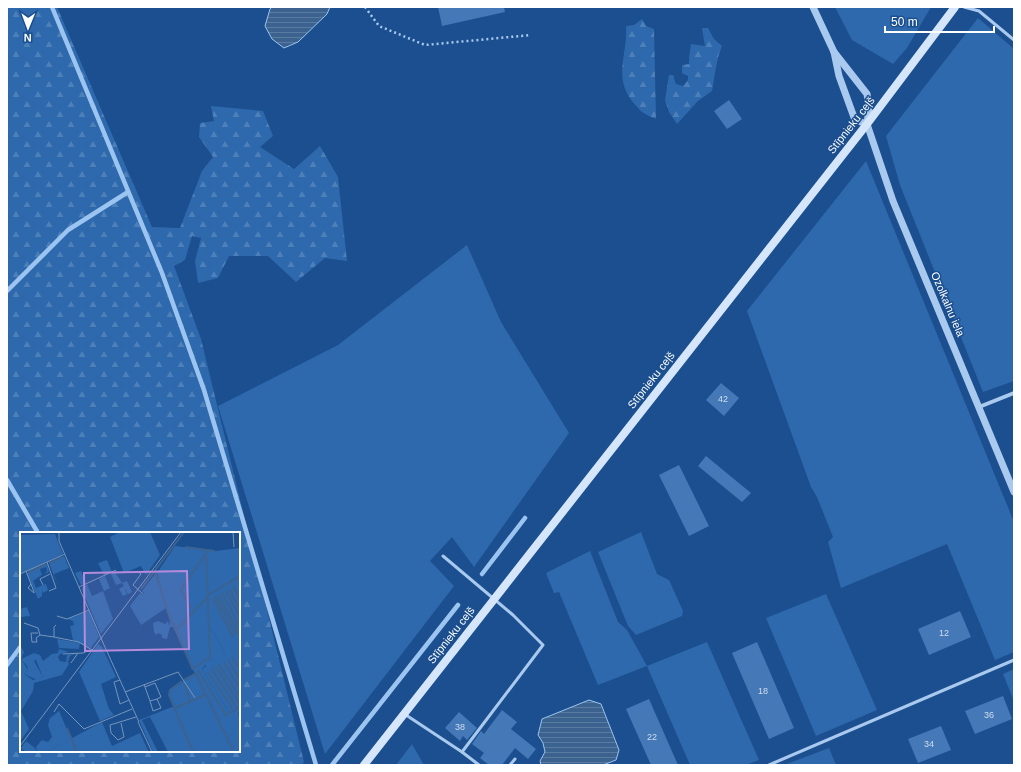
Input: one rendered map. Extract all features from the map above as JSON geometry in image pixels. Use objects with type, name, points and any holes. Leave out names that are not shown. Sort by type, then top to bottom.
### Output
[{"type":"main road","name":"Stīpnieku ceļš","points":[[364,765],[867,124],[954,7]]},
{"type":"street","points":[[813,7],[834,52],[867,94],[869,107],[867,124],[855,120],[839,76],[834,52]]},
{"type":"street","name":"Ozolkalnu iela","points":[[867,124],[893,201],[1014,492]]},
{"type":"street","points":[[979,407],[1014,393]]},
{"type":"lane","points":[[964,7],[979,11],[1014,40]]},
{"type":"lane","points":[[979,11],[983,7]]},
{"type":"lane","points":[[443,556],[494,598],[543,645],[462,752]]},
{"type":"lane","points":[[769,765],[1014,660]]},
{"type":"lane","points":[[404,714],[479,765]]},
{"type":"lane","points":[[510,765],[515,759]]},
{"type":"path","points":[[365,7],[379,26],[425,45],[531,35]]},
{"type":"green space","points":[[7,7],[57,7],[152,227],[180,228],[202,171],[213,157],[199,137],[200,123],[214,121],[211,106],[263,111],[273,136],[260,147],[294,169],[320,146],[338,177],[347,261],[325,258],[296,282],[268,256],[229,256],[218,278],[198,283],[195,261],[201,238],[192,236],[185,260],[174,266],[201,339],[304,762],[302,765],[7,765]]},
{"type":"green space","points":[[835,7],[931,7],[907,48],[893,64],[852,40]]},
{"type":"green space","points":[[978,18],[1014,49],[1014,381],[983,392],[900,185],[886,136]]},
{"type":"green space","points":[[642,19],[646,26],[654,29],[656,119],[645,114],[638,108],[626,92],[623,83],[622,74],[626,26],[634,25]]},
{"type":"green space","points":[[702,28],[708,28],[714,39],[722,46],[717,62],[712,91],[698,101],[677,124],[669,112],[665,100],[669,75],[673,75],[676,84],[683,86],[688,80],[688,76],[682,73],[682,65],[689,64],[691,44],[705,46]]},
{"type":"green space","points":[[866,161],[1014,522],[1014,652],[995,660],[947,544],[841,588],[828,542],[833,537],[817,497],[811,487],[747,311]]},
{"type":"green space","points":[[467,245],[501,322],[569,433],[474,567],[452,537],[430,561],[454,586],[325,754],[218,406],[338,345]]},
{"type":"green space","points":[[641,532],[657,574],[669,580],[683,611],[682,616],[636,635],[628,626],[598,552]]},
{"type":"green space","points":[[590,551],[618,622],[627,630],[647,666],[598,685],[559,592],[554,593],[546,573]]},
{"type":"green space","points":[[826,594],[877,710],[816,736],[766,618]]},
{"type":"green space","points":[[707,642],[759,760],[746,765],[690,765],[647,666]]},
{"type":"green space","points":[[1014,669],[1014,701],[1003,674]]},
{"type":"green space","points":[[412,744],[424,765],[396,765]]},
{"type":"green space","points":[[829,748],[836,765],[784,765]]},
{"type":"shaded area","points":[[272,7],[330,7],[327,14],[298,42],[284,48],[272,39],[265,26]]},
{"type":"shaded area","points":[[589,700],[601,704],[619,750],[616,760],[603,765],[541,765],[540,761],[545,752],[543,743],[538,735],[542,719]]},
{"type":"building","points":[[438,7],[504,7],[505,12],[442,26]]},
{"type":"building","points":[[729,100],[742,119],[727,129],[714,111]]},
{"type":"building","points":[[721,383],[739,398],[724,416],[706,400]]},
{"type":"building","points":[[706,456],[751,493],[742,502],[698,466]]},
{"type":"building","points":[[679,465],[709,526],[689,536],[659,475]]},
{"type":"building","points":[[960,611],[971,637],[929,655],[918,629]]},
{"type":"building","points":[[757,642],[794,728],[769,739],[732,653]]},
{"type":"building","points":[[1003,696],[1012,719],[975,734],[965,711]]},
{"type":"building","points":[[649,699],[678,765],[651,765],[626,709]]},
{"type":"building","points":[[502,710],[517,722],[511,729],[536,749],[528,759],[515,748],[502,765],[489,765],[480,758],[484,753],[472,744],[481,731],[484,734]]},
{"type":"building","points":[[459,712],[477,728],[467,740],[463,736],[460,741],[445,728]]},
{"type":"building","points":[[941,726],[951,750],[918,763],[908,739]]},
{"type":"waterway","points":[[52,7],[162,273],[204,390],[316,765]]},
{"type":"waterway","points":[[7,291],[68,230],[128,192]]},
{"type":"waterway","points":[[7,480],[37,532]]},
{"type":"waterway","points":[[482,574],[525,518]]},
{"type":"waterway","points":[[332,765],[458,605]]},
{"type":"waterway","points":[[7,665],[20,647]]}]
